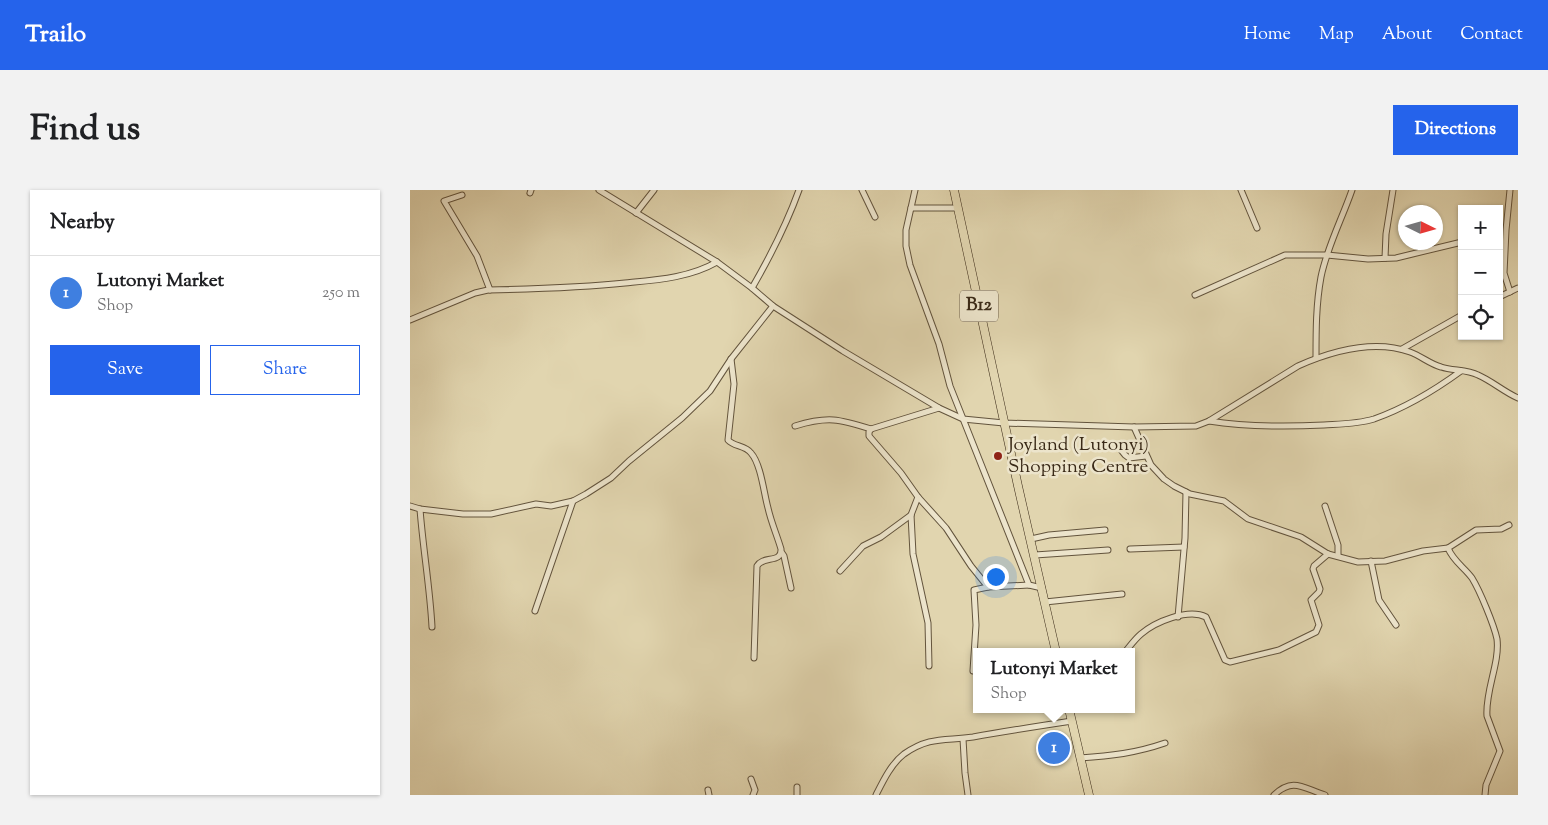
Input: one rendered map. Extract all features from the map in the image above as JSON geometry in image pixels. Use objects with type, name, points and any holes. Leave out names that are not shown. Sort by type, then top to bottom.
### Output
[{"type":"highway","name":"B12","points":[[954,190],[1055,648]]},
{"type":"highway","points":[[1070,713],[1089,795]]},
{"type":"street","points":[[599,190],[717,262],[773,306],[842,351],[939,408],[963,419],[1004,423],[1134,428],[1196,426],[1209,421],[1298,366],[1316,358],[1346,350],[1377,346],[1402,350],[1423,357],[1440,367],[1479,375],[1503,391],[1518,398]]},
{"type":"street","points":[[636,213],[654,190]]},
{"type":"street","points":[[752,288],[774,250],[799,190]]},
{"type":"street","points":[[862,190],[875,217]]},
{"type":"street","points":[[915,190],[906,230],[906,246],[910,265],[938,344],[950,386],[1029,585]]},
{"type":"street","points":[[1241,190],[1257,228]]},
{"type":"street","points":[[1316,358],[1317,306],[1321,277],[1327,255],[1352,190]]},
{"type":"street","points":[[1385,258],[1386,234],[1393,190]]},
{"type":"street","points":[[1510,190],[1504,273],[1510,292]]},
{"type":"street","points":[[462,196],[444,201],[477,256],[490,290]]},
{"type":"street","points":[[911,208],[958,208]]},
{"type":"street","points":[[1194,295],[1285,255],[1327,255],[1368,259],[1396,258],[1458,243]]},
{"type":"street","points":[[410,320],[475,293],[490,290],[581,287],[664,280],[704,270],[717,262]]},
{"type":"street","points":[[1503,295],[1518,288]]},
{"type":"street","points":[[410,506],[463,514],[490,514],[522,506],[536,504],[551,506],[573,501],[611,478],[682,418],[710,391],[731,359],[773,306]]},
{"type":"street","points":[[1402,350],[1458,317]]},
{"type":"street","points":[[731,359],[734,384],[728,440],[732,444],[749,450],[756,460],[768,510],[782,548],[791,588]]},
{"type":"street","points":[[1209,421],[1239,426],[1279,427],[1361,422],[1375,419],[1397,409],[1438,388],[1462,371]]},
{"type":"street","points":[[795,426],[814,420],[828,419],[871,429],[939,408]]},
{"type":"street","points":[[1134,428],[1150,465],[1164,479],[1186,492],[1224,501],[1248,520],[1301,537],[1328,554],[1358,562],[1385,561],[1423,551],[1448,548],[1476,530],[1502,529],[1509,525]]},
{"type":"street","points":[[871,429],[869,432],[870,438],[946,528],[971,566],[988,587]]},
{"type":"street","points":[[1121,450],[1129,458],[1146,456]]},
{"type":"street","points":[[1178,617],[1184,547],[1186,492]]},
{"type":"street","points":[[918,496],[911,515],[913,554],[928,623],[929,666]]},
{"type":"street","points":[[535,611],[573,501]]},
{"type":"street","points":[[1325,506],[1338,545],[1338,556]]},
{"type":"street","points":[[420,509],[432,627]]},
{"type":"street","points":[[840,571],[863,546],[881,537],[911,515]]},
{"type":"street","points":[[1031,539],[1067,533],[1105,530]]},
{"type":"street","points":[[1130,550],[1184,547]]},
{"type":"street","points":[[1448,548],[1451,556],[1471,576],[1478,587],[1497,641],[1487,716],[1500,751],[1486,785],[1485,795]]},
{"type":"street","points":[[1035,555],[1108,550]]},
{"type":"street","points":[[754,658],[757,566],[762,560],[777,558],[782,553]]},
{"type":"street","points":[[1129,648],[1140,635],[1157,623],[1195,614],[1206,617],[1222,655],[1228,662],[1278,650],[1316,632],[1318,629],[1319,626],[1311,601],[1320,589],[1313,569],[1328,554]]},
{"type":"street","points":[[1371,561],[1379,600],[1396,625]]},
{"type":"street","points":[[974,648],[976,625],[974,590],[988,587],[1029,585],[1042,588]]},
{"type":"street","points":[[1045,602],[1122,594]]},
{"type":"street","points":[[876,795],[891,768],[903,755],[921,744],[935,740],[963,738],[1072,721]]},
{"type":"street","points":[[963,738],[968,795]]},
{"type":"street","points":[[1080,758],[1132,753],[1165,743]]},
{"type":"street","points":[[751,779],[755,790],[753,795]]},
{"type":"street","points":[[1274,795],[1286,785],[1294,784],[1324,795]]},
{"type":"street","points":[[796,795],[797,787]]},
{"type":"place","name":"Joyland (Lutonyi) Shopping Centre","points":[[998,456]]},
{"type":"place","name":"Lutonyi Market","points":[[1054,748]]}]
